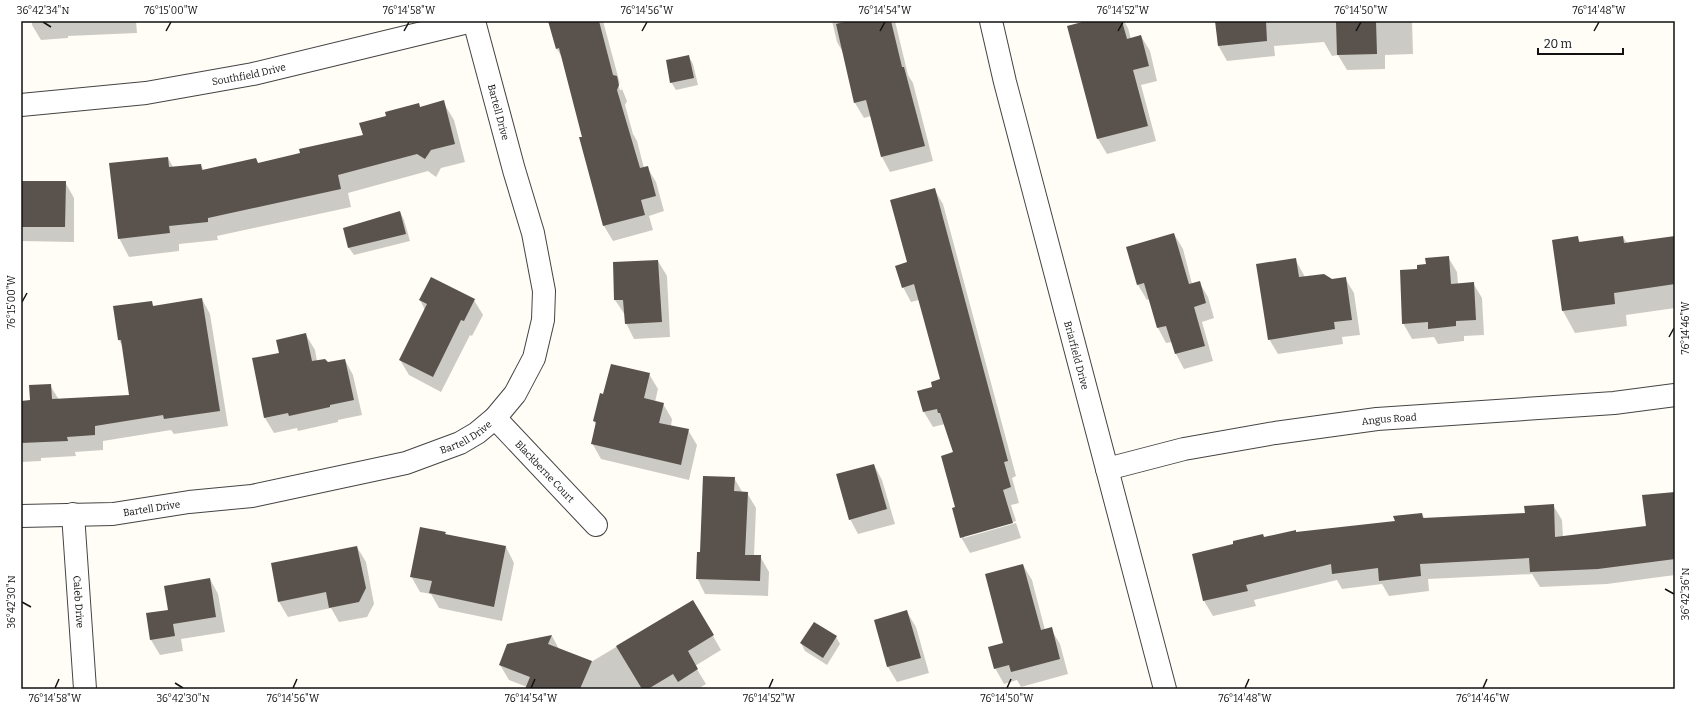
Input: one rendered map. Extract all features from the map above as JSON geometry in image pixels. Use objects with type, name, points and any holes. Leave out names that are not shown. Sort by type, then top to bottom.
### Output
[{"type":"street","name":"Southfield Drive","points":[[21,105],[146,93],[253,74],[473,21]]},
{"type":"street","name":"Bartell Drive","points":[[21,516],[113,514],[189,502],[252,496],[406,463],[460,443],[477,433],[494,418],[515,394],[534,358],[543,320],[544,291],[533,233],[473,21]]},
{"type":"street","name":"Briarfield Drive","points":[[992,21],[1005,82],[1165,689]]},
{"type":"street","name":"Angus Road","points":[[1107,469],[1184,449],[1275,433],[1378,419],[1614,403],[1675,395]]},
{"type":"street","name":"Blackberne Court","points":[[494,418],[596,525]]},
{"type":"street","name":"Caleb Drive","points":[[73,514],[85,689]]},
{"type":"building","points":[[548,21],[599,21],[613,75],[617,76],[619,85],[617,90],[640,168],[648,166],[656,196],[641,200],[645,215],[603,226],[579,137],[582,137],[559,48],[556,49]]},
{"type":"building","points":[[848,21],[891,21],[902,67],[904,67],[925,146],[881,157],[866,100],[854,103],[836,24]]},
{"type":"building","points":[[1086,21],[1122,21],[1127,39],[1141,35],[1149,66],[1133,70],[1148,126],[1097,139],[1067,26]]},
{"type":"building","points":[[1215,21],[1266,21],[1267,41],[1218,46]]},
{"type":"building","points":[[1336,21],[1376,21],[1377,54],[1337,55]]},
{"type":"building","points":[[689,55],[694,78],[670,83],[666,60]]},
{"type":"building","points":[[444,100],[455,144],[431,150],[425,159],[417,154],[338,175],[341,189],[208,218],[208,222],[169,226],[170,233],[118,239],[109,163],[168,157],[169,167],[201,164],[202,170],[256,158],[258,163],[300,153],[299,149],[363,135],[359,123],[386,116],[385,112],[419,103],[420,107]]},
{"type":"building","points":[[21,181],[66,181],[65,227],[21,227]]},
{"type":"building","points":[[935,188],[1008,461],[1004,462],[1011,487],[1003,490],[1013,523],[960,538],[952,508],[955,507],[941,456],[953,452],[940,413],[938,413],[937,409],[923,412],[917,391],[932,387],[931,382],[940,379],[914,284],[902,288],[895,266],[907,262],[890,200]]},
{"type":"building","points":[[400,211],[406,234],[348,248],[343,228]]},
{"type":"building","points":[[1174,233],[1189,284],[1200,281],[1206,303],[1194,307],[1205,346],[1175,354],[1166,326],[1157,328],[1144,283],[1137,285],[1126,247]]},
{"type":"building","points":[[1578,236],[1579,242],[1623,236],[1624,243],[1675,236],[1675,284],[1614,293],[1615,304],[1562,311],[1552,240]]},
{"type":"building","points":[[1449,256],[1451,284],[1474,282],[1476,320],[1456,321],[1456,326],[1428,329],[1428,322],[1402,324],[1400,270],[1417,269],[1417,265],[1426,264],[1425,258]]},
{"type":"building","points":[[1296,258],[1299,277],[1324,274],[1332,279],[1346,277],[1352,320],[1334,322],[1335,329],[1268,340],[1256,264]]},
{"type":"building","points":[[658,260],[662,322],[625,324],[623,300],[614,300],[613,262]]},
{"type":"building","points":[[431,277],[475,299],[464,321],[461,320],[433,377],[399,360],[427,304],[419,300]]},
{"type":"building","points":[[202,298],[220,411],[164,419],[163,415],[95,426],[95,435],[67,437],[68,441],[21,443],[21,401],[30,400],[29,385],[51,384],[52,399],[129,395],[121,340],[118,340],[113,306],[152,301],[153,306]]},
{"type":"building","points":[[306,333],[312,361],[325,359],[328,362],[345,359],[354,400],[289,416],[288,413],[264,418],[252,358],[279,353],[276,340]]},
{"type":"building","points":[[611,364],[650,373],[644,398],[664,403],[659,423],[689,429],[681,465],[591,444],[596,422],[593,421],[600,393],[603,394]]},
{"type":"building","points":[[874,464],[887,509],[849,520],[836,474]]},
{"type":"building","points":[[703,476],[735,477],[734,491],[748,492],[745,555],[761,555],[760,581],[696,579],[697,552],[700,552]]},
{"type":"building","points":[[1675,492],[1675,559],[1598,569],[1530,572],[1529,558],[1420,564],[1421,576],[1379,581],[1378,568],[1332,574],[1331,564],[1246,585],[1248,591],[1203,601],[1192,554],[1233,544],[1233,541],[1263,534],[1264,537],[1296,530],[1296,532],[1395,521],[1393,516],[1422,513],[1423,518],[1525,513],[1524,506],[1554,504],[1555,537],[1646,526],[1642,495]]},
{"type":"building","points":[[420,527],[446,532],[445,534],[506,546],[494,607],[429,593],[432,581],[410,577]]},
{"type":"building","points":[[357,546],[366,588],[359,602],[329,608],[326,592],[278,602],[271,563]]},
{"type":"building","points":[[1023,564],[1041,630],[1052,627],[1060,659],[1011,672],[1009,665],[994,669],[988,647],[1003,643],[985,574]]},
{"type":"building","points":[[210,578],[216,617],[173,624],[175,636],[150,640],[146,613],[168,610],[164,586]]},
{"type":"building","points":[[693,600],[714,635],[688,651],[698,669],[678,682],[673,674],[648,689],[642,689],[616,646]]},
{"type":"building","points":[[907,610],[921,658],[887,667],[874,620]]},
{"type":"building","points":[[814,622],[837,636],[823,658],[800,643]]},
{"type":"building","points":[[552,635],[548,644],[592,661],[580,689],[525,689],[530,677],[499,665],[507,644]]}]
